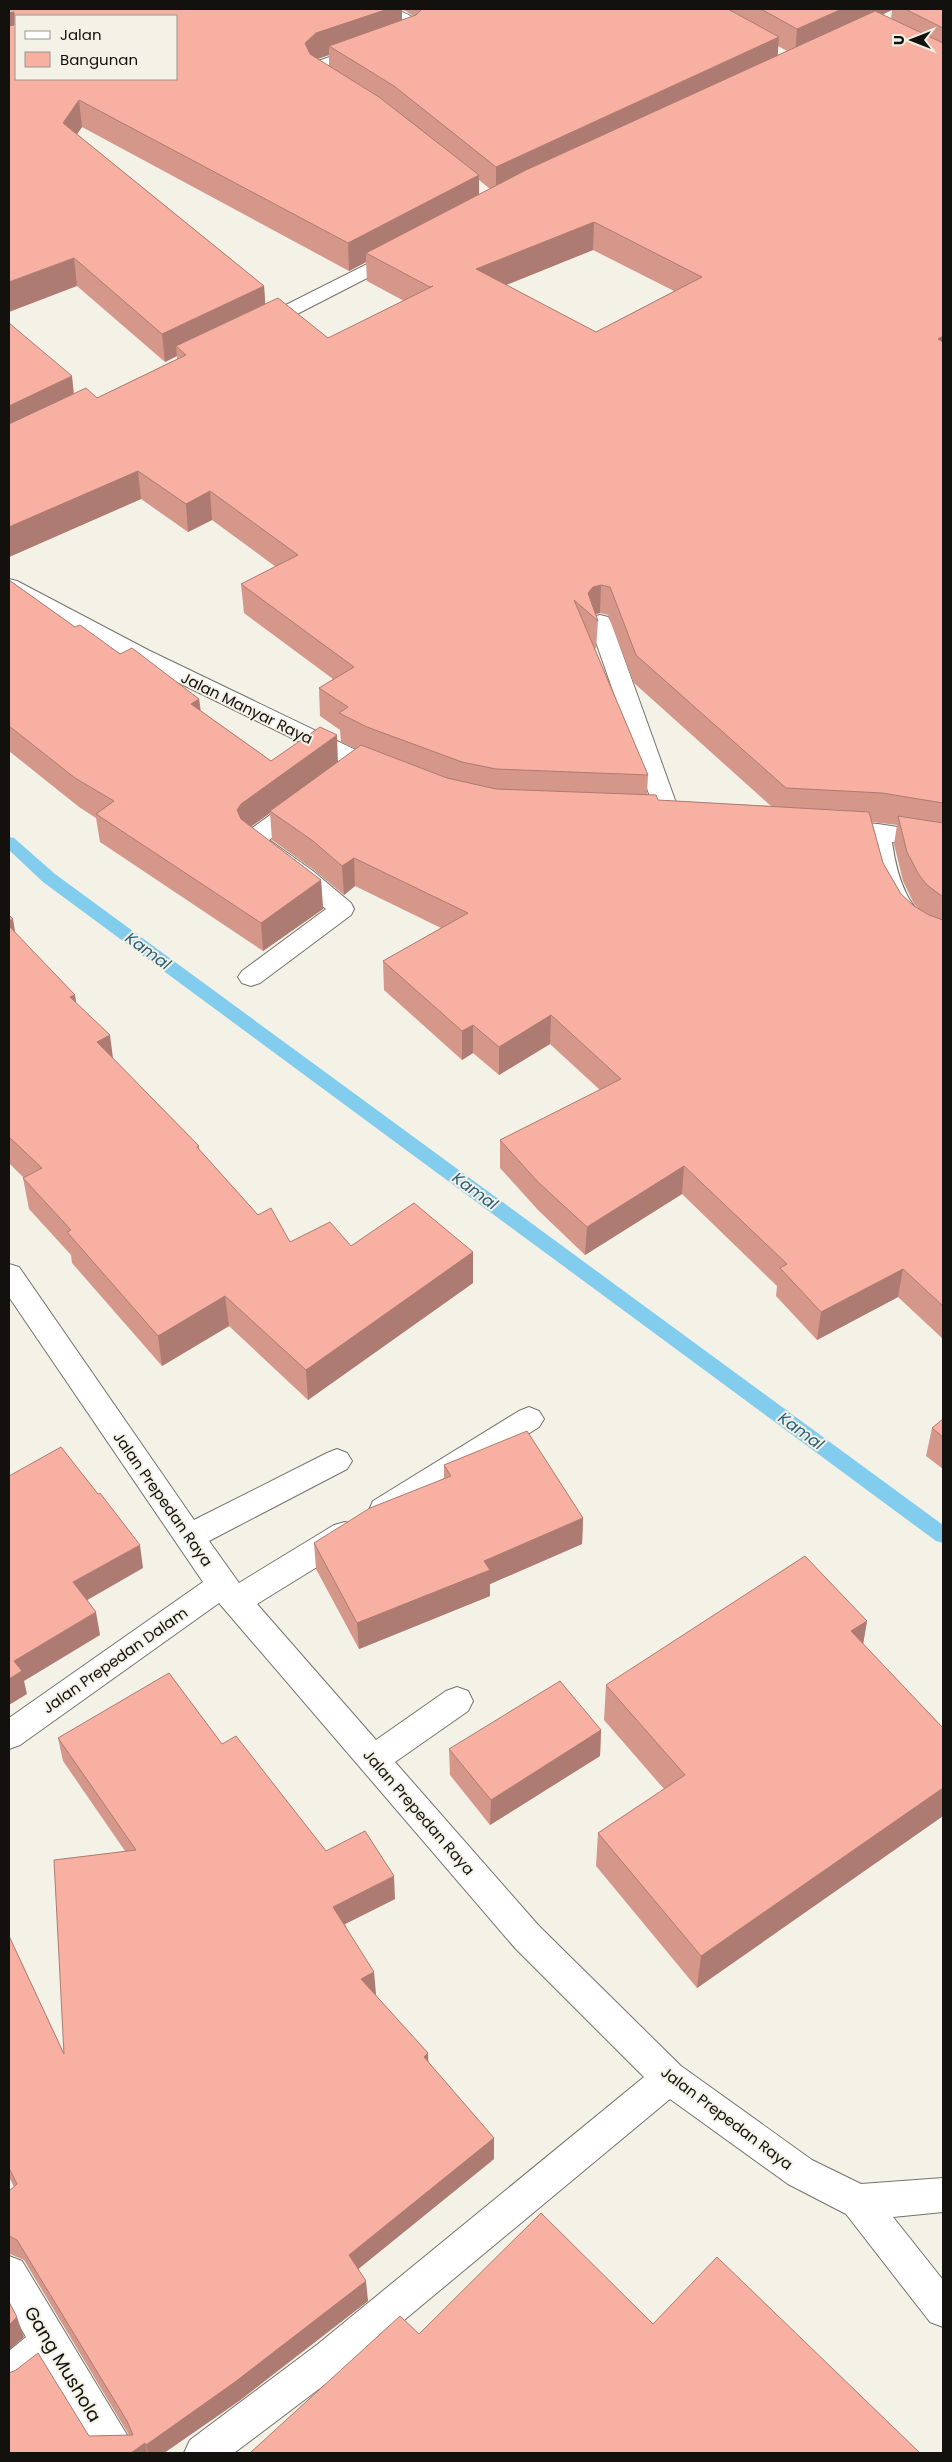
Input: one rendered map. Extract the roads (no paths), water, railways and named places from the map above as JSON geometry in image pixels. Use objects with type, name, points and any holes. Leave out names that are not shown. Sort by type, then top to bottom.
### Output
[{"type":"street","points":[[349,95],[319,76],[317,70],[324,65],[410,36],[414,31],[412,26],[390,9]]},
{"type":"street","points":[[246,332],[413,247]]},
{"type":"street","name":"Jalan Manyar Raya","points":[[9,586],[140,655],[358,762],[403,779]]},
{"type":"street","points":[[600,622],[668,815]]},
{"type":"street","points":[[251,977],[342,909],[304,877],[253,840],[358,762]]},
{"type":"street","points":[[819,829],[878,832],[943,842]]},
{"type":"street","points":[[878,832],[881,856],[892,892],[916,926],[943,940]]},
{"type":"street","name":"Jalan Prepedan Raya","points":[[9,1275],[229,1593],[527,1937],[669,2078],[800,2172],[859,2202]]},
{"type":"street","name":"Jalan Prepedan Dalam","points":[[9,1735],[229,1593],[530,1419]]},
{"type":"street","points":[[189,1537],[337,1461]]},
{"type":"street","points":[[374,1759],[457,1701]]},
{"type":"street","points":[[203,2453],[332,2357],[669,2078]]},
{"type":"street","points":[[859,2202],[943,2195]]},
{"type":"street","points":[[859,2202],[943,2309]]},
{"type":"street","name":"Gang Mushola","points":[[9,2274],[117,2453]]},
{"type":"street","points":[[9,2374],[50,2342]]},
{"type":"waterway","name":"Kamal","points":[[9,842],[49,878],[943,1535]]}]
